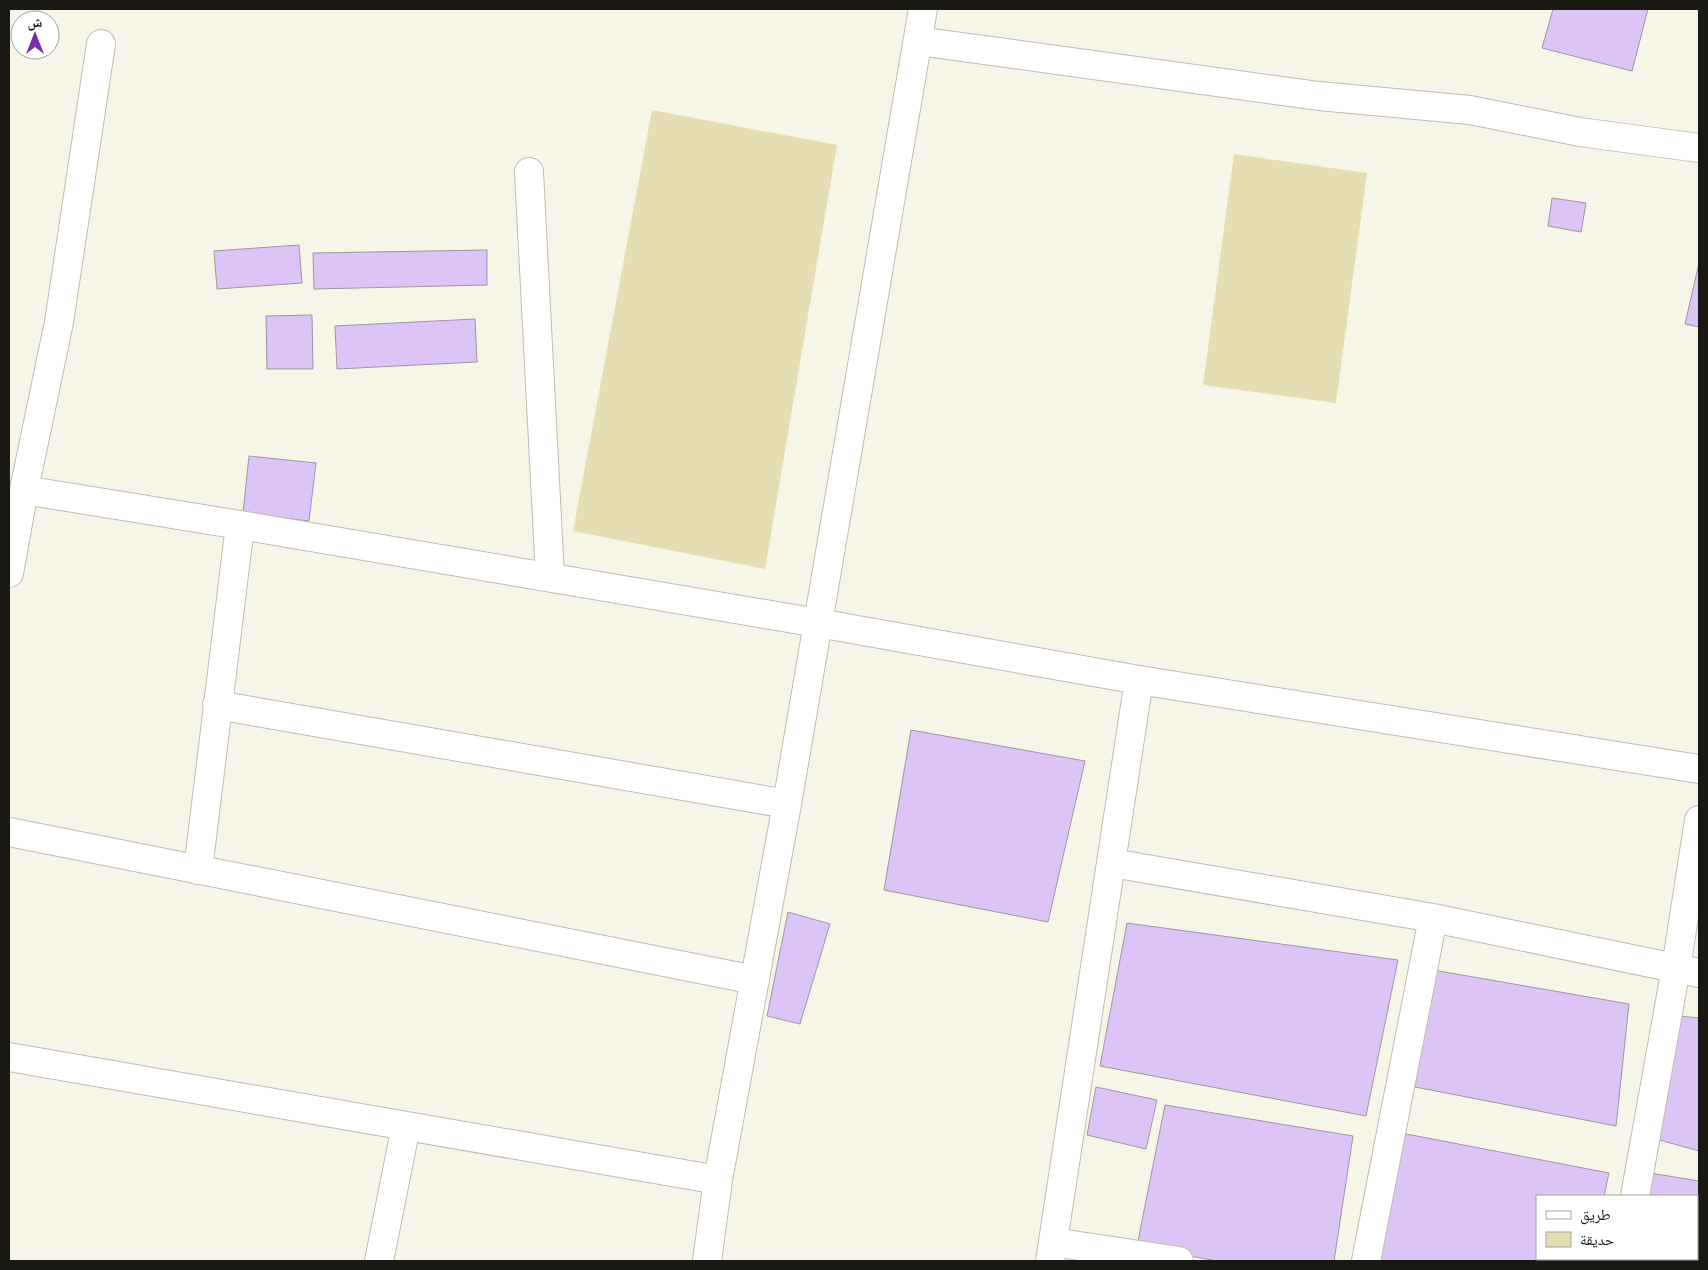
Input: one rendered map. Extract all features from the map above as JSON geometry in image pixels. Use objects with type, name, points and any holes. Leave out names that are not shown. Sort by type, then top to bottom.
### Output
[{"type":"street","points":[[707,1261],[718,1180],[787,804],[923,9]]},
{"type":"street","points":[[918,41],[1319,96],[1470,110],[1580,132],[1699,148]]},
{"type":"street","points":[[9,574],[24,490],[59,322],[101,44]]},
{"type":"street","points":[[529,172],[550,578]]},
{"type":"street","points":[[24,490],[818,623],[1139,680],[1699,769]]},
{"type":"street","points":[[198,870],[240,525]]},
{"type":"street","points":[[1139,680],[1052,1252],[1179,1261]]},
{"type":"street","points":[[217,705],[787,804]]},
{"type":"street","points":[[1635,1195],[1688,970],[1699,820]]},
{"type":"street","points":[[9,832],[755,980]]},
{"type":"street","points":[[1112,863],[1433,918],[1688,970]]},
{"type":"street","points":[[1366,1261],[1433,918]]},
{"type":"street","points":[[9,1057],[718,1180]]},
{"type":"street","points":[[379,1261],[406,1126]]},
{"type":"green space","points":[[652,110],[837,145],[765,569],[573,531]]},
{"type":"green space","points":[[1234,154],[1367,173],[1336,403],[1203,385]]},
{"type":"building","points":[[1553,9],[1648,9],[1632,71],[1542,48]]},
{"type":"building","points":[[1552,198],[1586,203],[1581,232],[1548,226]]},
{"type":"building","points":[[299,245],[302,283],[217,289],[214,251]]},
{"type":"building","points":[[487,250],[487,285],[314,289],[313,253]]},
{"type":"building","points":[[1699,263],[1699,327],[1685,324]]},
{"type":"building","points":[[312,315],[313,369],[267,369],[266,316]]},
{"type":"building","points":[[475,319],[477,362],[337,369],[335,326]]},
{"type":"building","points":[[249,456],[316,463],[309,521],[243,513]]},
{"type":"building","points":[[911,730],[1085,761],[1048,922],[884,890]]},
{"type":"building","points":[[788,912],[830,924],[800,1024],[767,1016]]},
{"type":"building","points":[[1127,923],[1398,960],[1366,1116],[1100,1066]]},
{"type":"building","points":[[1433,970],[1629,1004],[1616,1126],[1415,1087]]},
{"type":"building","points":[[1670,1015],[1699,1018],[1699,1151],[1656,1139]]},
{"type":"building","points":[[1096,1087],[1157,1100],[1146,1149],[1087,1135]]},
{"type":"building","points":[[1165,1105],[1353,1136],[1334,1261],[1217,1261],[1137,1246]]},
{"type":"building","points":[[1396,1132],[1609,1173],[1604,1195],[1536,1195],[1536,1260],[1591,1261],[1376,1261]]},
{"type":"building","points":[[1650,1173],[1699,1181],[1699,1261],[1633,1261],[1698,1260],[1698,1195],[1645,1195]]}]
